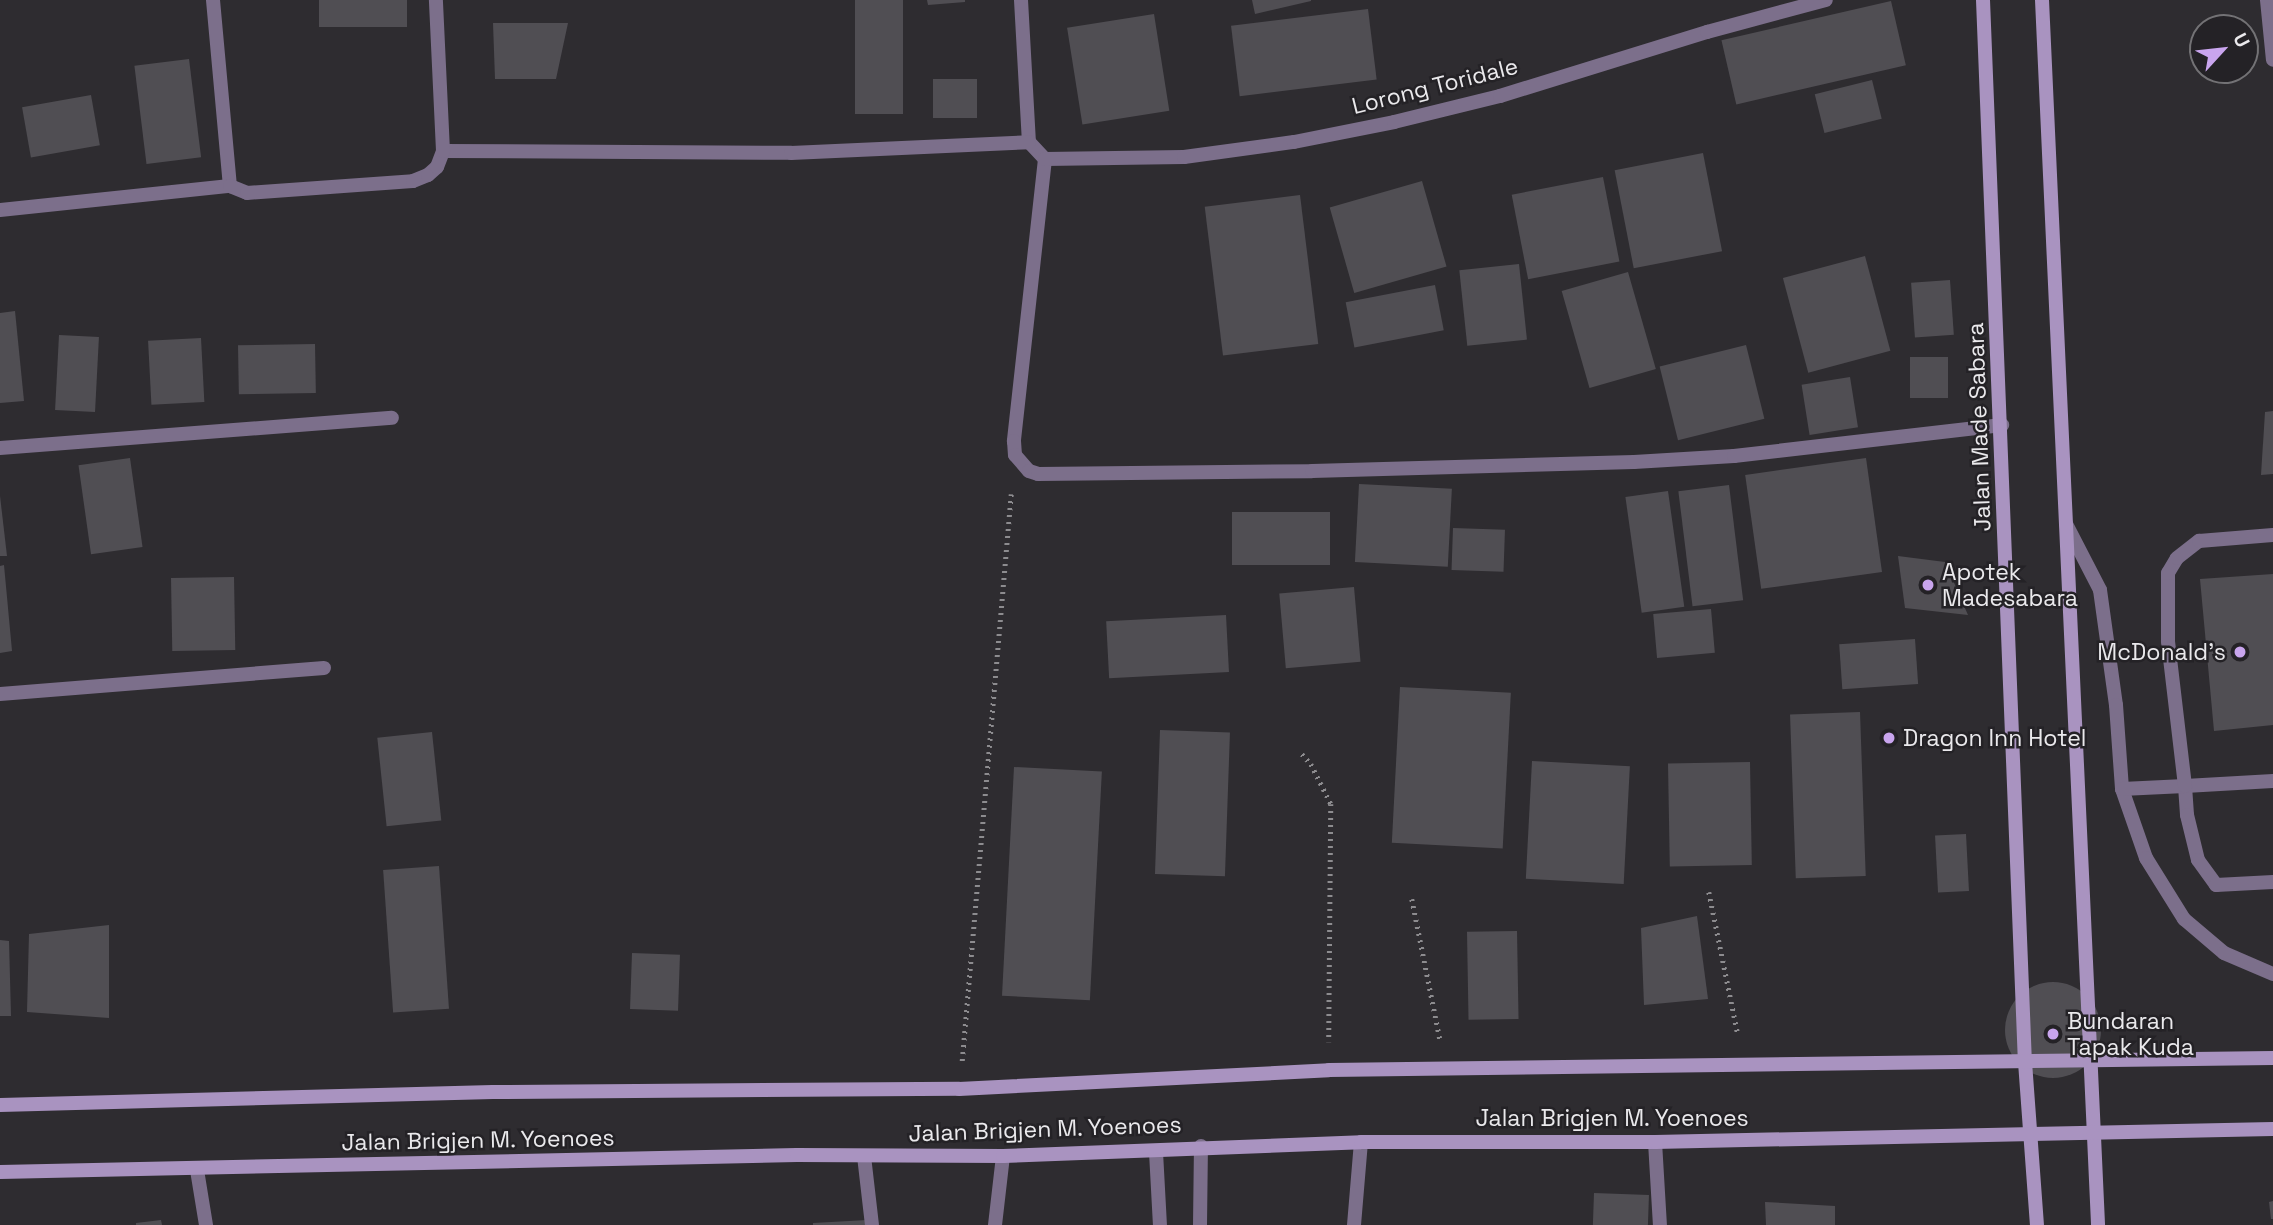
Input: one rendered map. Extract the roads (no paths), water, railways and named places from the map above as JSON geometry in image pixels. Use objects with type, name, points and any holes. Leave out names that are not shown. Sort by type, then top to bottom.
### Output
[{"type":"main road","name":"Jalan Made Sabara","points":[[1983,0],[2002,425],[2025,1062],[2037,1225]]},
{"type":"main road","points":[[2042,0],[2091,1134],[2098,1225]]},
{"type":"main road","name":"Jalan Brigjen M. Yoenoes","points":[[0,1105],[493,1092],[959,1090],[1329,1070],[2273,1058]]},
{"type":"main road","name":"Jalan Brigjen M. Yoenoes","points":[[0,1172],[864,1156],[1003,1156],[1156,1152],[1202,1146],[1361,1142],[1655,1142],[2273,1129]]},
{"type":"street","points":[[213,0],[230,186]]},
{"type":"street","points":[[0,209],[230,186],[247,193],[413,181],[437,167],[443,151],[436,0]]},
{"type":"street","points":[[1021,0],[1029,142],[1045,159],[1015,455],[1029,471],[1038,474],[1634,462],[1734,456],[2002,425]]},
{"type":"street","name":"Lorong Toridale","points":[[1045,159],[1184,157],[1294,142],[1394,122],[1500,96],[1707,32],[1826,0]]},
{"type":"street","points":[[2267,0],[2273,60]]},
{"type":"street","points":[[443,151],[791,153],[1029,142]]},
{"type":"street","points":[[0,448],[392,418]]},
{"type":"street","points":[[2066,524],[2100,590],[2116,705],[2122,789],[2146,858],[2184,919],[2224,953],[2273,974]]},
{"type":"street","points":[[2273,535],[2199,541],[2177,558],[2168,573],[2168,641],[2187,816],[2198,860],[2216,885],[2273,883]]},
{"type":"street","points":[[0,694],[324,668]]},
{"type":"street","points":[[2122,789],[2273,781]]},
{"type":"street","points":[[1353,1225],[1361,1142]]},
{"type":"street","points":[[1655,1142],[1660,1225]]},
{"type":"street","points":[[1200,1225],[1202,1146]]},
{"type":"street","points":[[1156,1152],[1160,1225]]},
{"type":"street","points":[[864,1156],[872,1225]]},
{"type":"street","points":[[995,1225],[1003,1156]]},
{"type":"street","points":[[197,1170],[206,1225]]},
{"type":"place","name":"Apotek Madesabara","points":[[1928,585]]},
{"type":"place","name":"McDonald's","points":[[2240,652]]},
{"type":"place","name":"Dragon Inn Hotel","points":[[1889,738]]},
{"type":"place","name":"Bundaran Tapak Kuda","points":[[2053,1034]]}]
